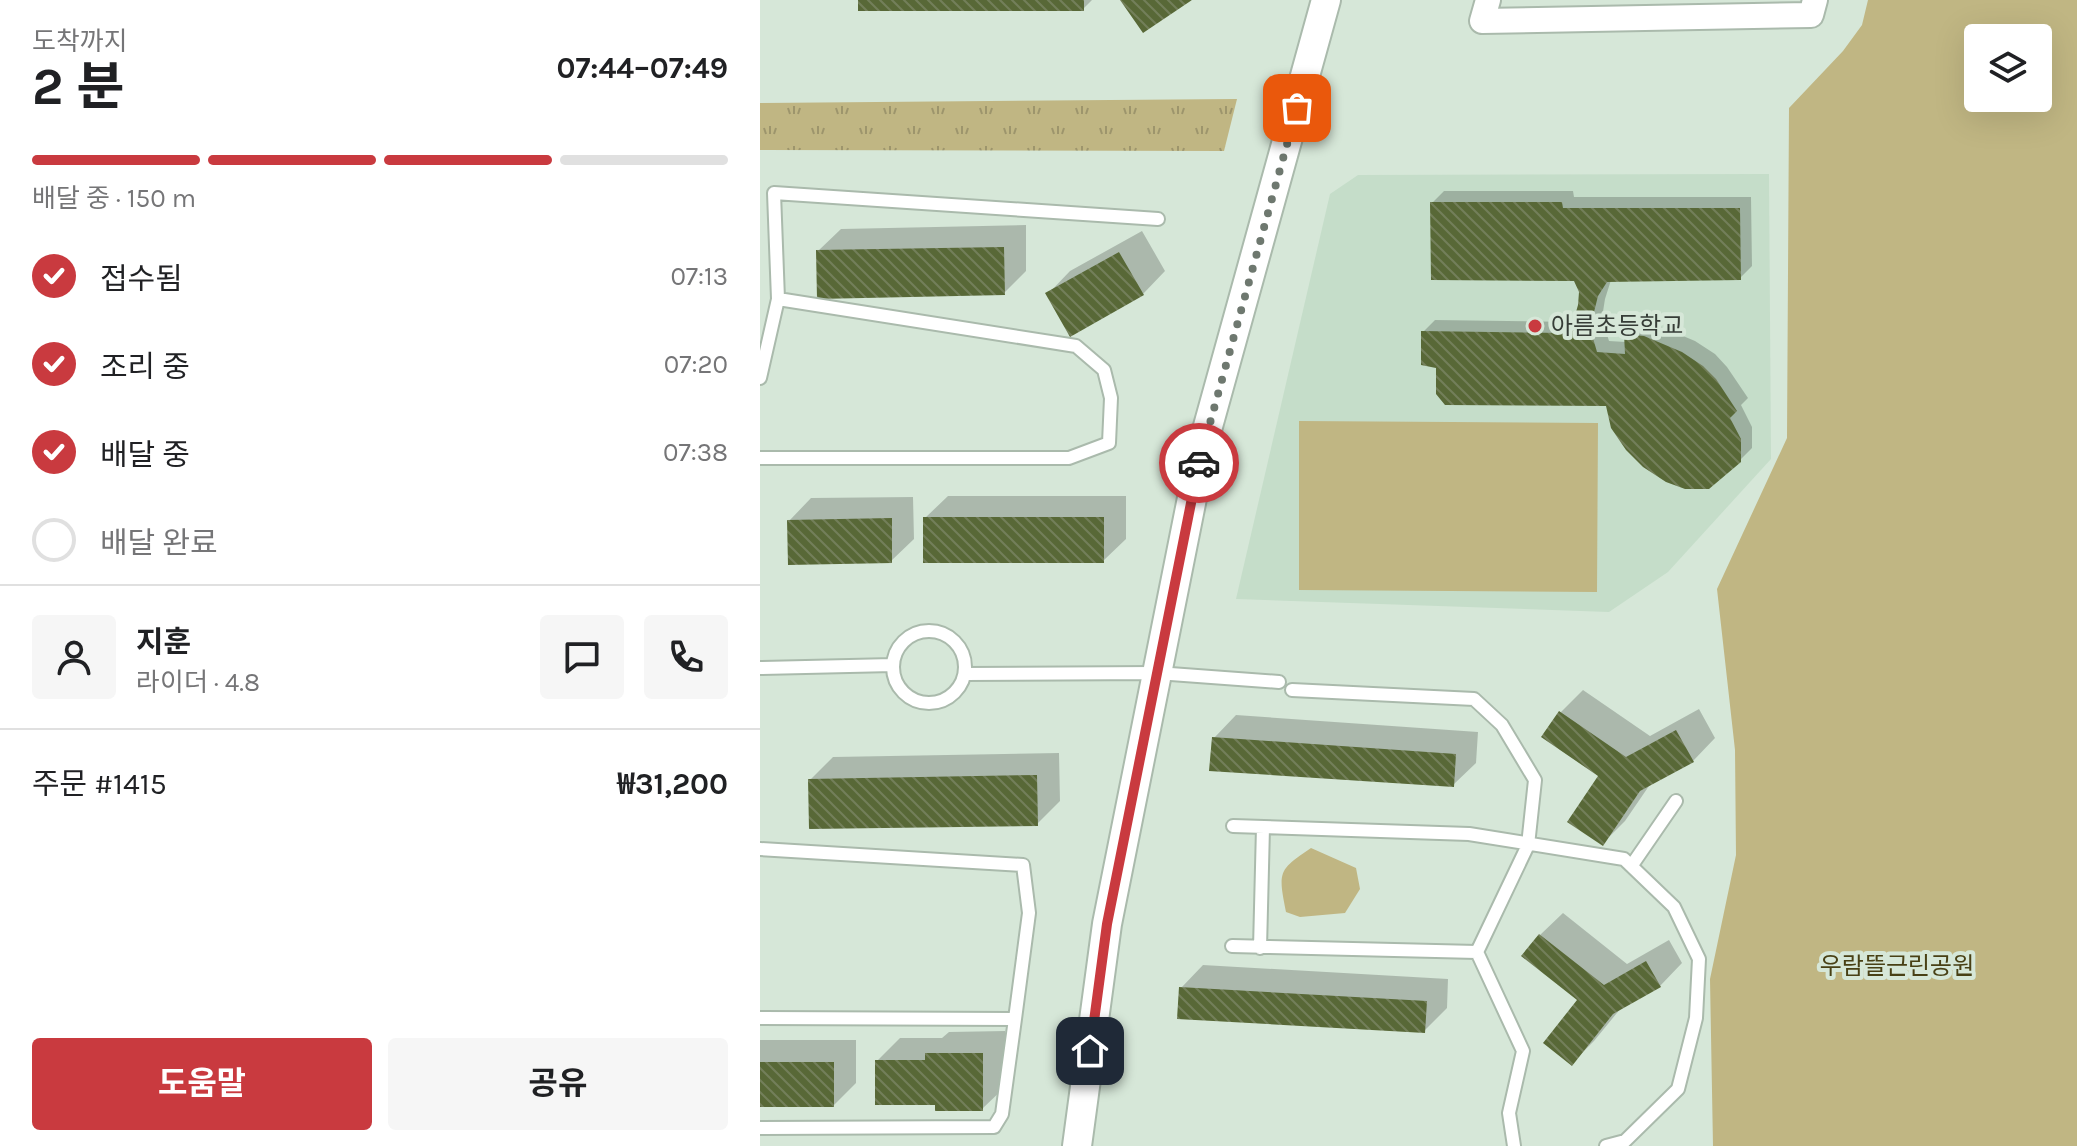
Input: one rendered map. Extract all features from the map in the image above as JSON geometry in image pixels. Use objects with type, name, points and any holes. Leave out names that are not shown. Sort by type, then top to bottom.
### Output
[{"type":"street","points":[[1077,1146],[1107,924],[1202,448],[1326,0]]},
{"type":"street","points":[[1485,10],[1650,9],[1811,15],[1815,0]]},
{"type":"lane","points":[[760,378],[778,299],[774,193]]},
{"type":"lane","points":[[760,196],[774,193],[1158,219]]},
{"type":"lane","points":[[760,458],[1069,458],[1109,443],[1111,398],[1104,370],[1076,346],[778,299]]},
{"type":"lane","points":[[921,631],[945,634],[962,651],[965,674],[961,685],[942,701],[918,701],[899,688],[894,677],[895,654],[910,636],[921,631]]},
{"type":"lane","points":[[760,668],[893,665]]},
{"type":"lane","points":[[965,674],[1157,673],[1279,682]]},
{"type":"lane","points":[[1292,690],[1474,699],[1502,725],[1535,780],[1528,845],[1477,952]]},
{"type":"lane","points":[[1632,865],[1676,801]]},
{"type":"lane","points":[[1233,826],[1469,834],[1624,859],[1632,865],[1674,907],[1699,959],[1696,1018],[1678,1089],[1625,1141],[1606,1146]]},
{"type":"lane","points":[[1260,948],[1263,827]]},
{"type":"lane","points":[[760,849],[1023,865],[1029,913],[1002,1114],[994,1127],[760,1128]]},
{"type":"lane","points":[[1232,946],[1477,952]]},
{"type":"lane","points":[[1477,952],[1523,1051],[1509,1113],[1514,1146]]},
{"type":"lane","points":[[760,1018],[1015,1019]]},
{"type":"shaded area","name":"아름초등학교","points":[[1769,174],[1771,459],[1668,572],[1609,612],[1236,599],[1330,194],[1358,175]]},
{"type":"green space","name":"우람뜰근린공원","points":[[1868,0],[2077,0],[2077,1146],[1713,1146],[1710,979],[1736,855],[1735,750],[1717,589],[1787,438],[1789,108],[1843,51],[1862,25]]},
{"type":"green space","points":[[1237,99],[1224,151],[760,150],[760,103]]},
{"type":"green space","points":[[1299,421],[1598,423],[1597,592],[1299,590]]},
{"type":"green space","points":[[1311,848],[1356,868],[1360,889],[1345,913],[1300,917],[1286,912],[1283,873],[1286,867]]},
{"type":"building","points":[[858,0],[1084,0],[1084,11],[858,11]]},
{"type":"building","points":[[1120,0],[1192,0],[1143,33]]},
{"type":"building","points":[[1430,202],[1562,202],[1563,208],[1740,208],[1741,280],[1607,282],[1598,296],[1591,331],[1597,352],[1625,354],[1624,334],[1644,336],[1682,352],[1703,366],[1716,379],[1737,411],[1730,418],[1741,439],[1741,462],[1709,489],[1685,489],[1666,482],[1643,467],[1626,450],[1611,428],[1606,406],[1445,405],[1436,394],[1436,368],[1421,365],[1421,331],[1566,333],[1574,319],[1579,292],[1574,281],[1431,280]]},
{"type":"building","points":[[1004,247],[1005,295],[817,299],[816,250]]},
{"type":"building","points":[[1119,252],[1144,295],[1070,337],[1045,293]]},
{"type":"building","points":[[923,517],[1104,517],[1104,563],[923,563]]},
{"type":"building","points":[[892,518],[892,563],[788,565],[787,520]]},
{"type":"building","points":[[1559,711],[1626,757],[1676,730],[1694,762],[1640,791],[1603,846],[1567,822],[1598,776],[1541,737]]},
{"type":"building","points":[[1212,737],[1456,754],[1454,787],[1209,771]]},
{"type":"building","points":[[1037,775],[1038,826],[809,829],[808,779]]},
{"type":"building","points":[[1539,934],[1604,985],[1646,961],[1661,987],[1613,1014],[1572,1066],[1543,1043],[1577,1000],[1521,956]]},
{"type":"building","points":[[1179,987],[1427,1001],[1425,1033],[1177,1019]]},
{"type":"building","points":[[925,1053],[983,1053],[983,1111],[935,1111],[935,1105],[875,1105],[875,1060],[925,1060]]},
{"type":"building","points":[[760,1062],[834,1062],[834,1107],[760,1107]]},
{"type":"way so far","points":[[1199,463],[1297,108]]},
{"type":"place","name":"아름초등학교","points":[[1535,326]]},
{"type":"route","points":[[1090,1051],[1107,924],[1199,463]]}]
